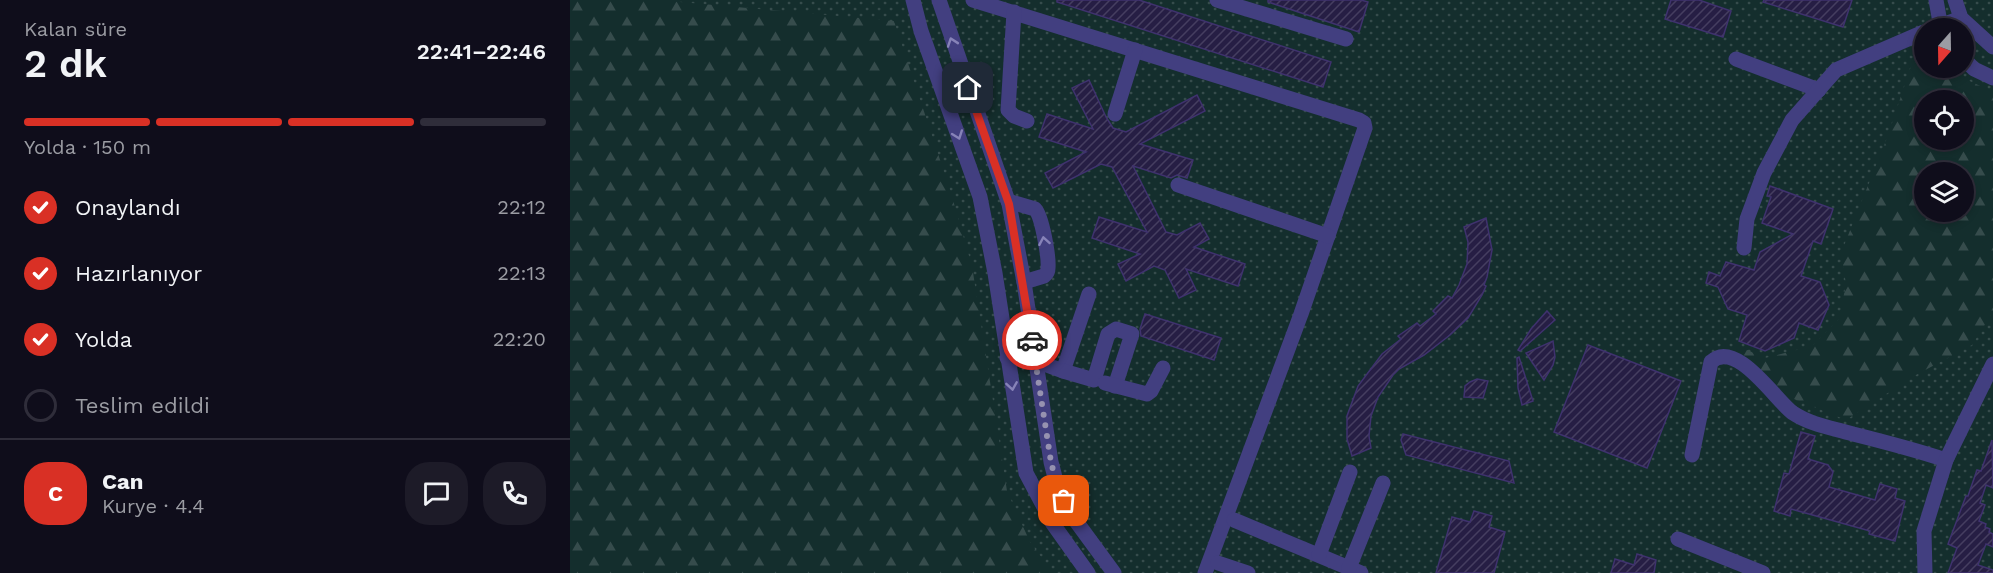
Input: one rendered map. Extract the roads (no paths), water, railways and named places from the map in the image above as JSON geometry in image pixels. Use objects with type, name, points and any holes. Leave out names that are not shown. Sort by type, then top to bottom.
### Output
[{"type":"street","points":[[913,0],[921,31],[980,197],[995,273],[1026,473],[1053,524],[1088,573]]},
{"type":"street","points":[[939,0],[1008,201],[1024,282],[1051,462],[1058,489],[1071,513],[1114,573]]},
{"type":"street","points":[[973,0],[1005,7],[1364,123],[1365,128],[1328,236],[1204,573]]},
{"type":"street","points":[[1217,0],[1346,39]]},
{"type":"street","points":[[1936,0],[1937,18]]},
{"type":"street","points":[[1955,0],[1961,18]]},
{"type":"street","points":[[1005,7],[1008,110],[1014,116],[1027,121]]},
{"type":"street","points":[[1974,30],[1993,47]]},
{"type":"street","points":[[1744,248],[1747,219],[1764,173],[1792,120],[1836,70],[1914,36]]},
{"type":"street","points":[[1115,114],[1135,50]]},
{"type":"street","points":[[1736,59],[1819,90]]},
{"type":"street","points":[[1974,69],[1993,78]]},
{"type":"street","points":[[1248,573],[1216,568],[1356,176]]},
{"type":"street","points":[[1178,185],[1328,236]]},
{"type":"street","points":[[1008,201],[1035,209],[1041,221],[1048,269],[1044,276],[1024,282]]},
{"type":"street","points":[[1063,370],[1089,294]]},
{"type":"street","points":[[1094,380],[1108,334],[1116,329],[1132,333],[1115,386]]},
{"type":"street","points":[[1692,455],[1711,362],[1717,357],[1726,357],[1759,376],[1783,405],[1810,422],[1947,460]]},
{"type":"street","points":[[1007,358],[1035,361],[1147,394],[1163,368]]},
{"type":"street","points":[[1925,573],[1924,531],[1947,460],[1993,364]]},
{"type":"street","points":[[1318,555],[1350,472]]},
{"type":"street","points":[[1234,520],[1318,555],[1331,567],[1355,571],[1383,483]]},
{"type":"street","points":[[1678,539],[1762,573]]}]
